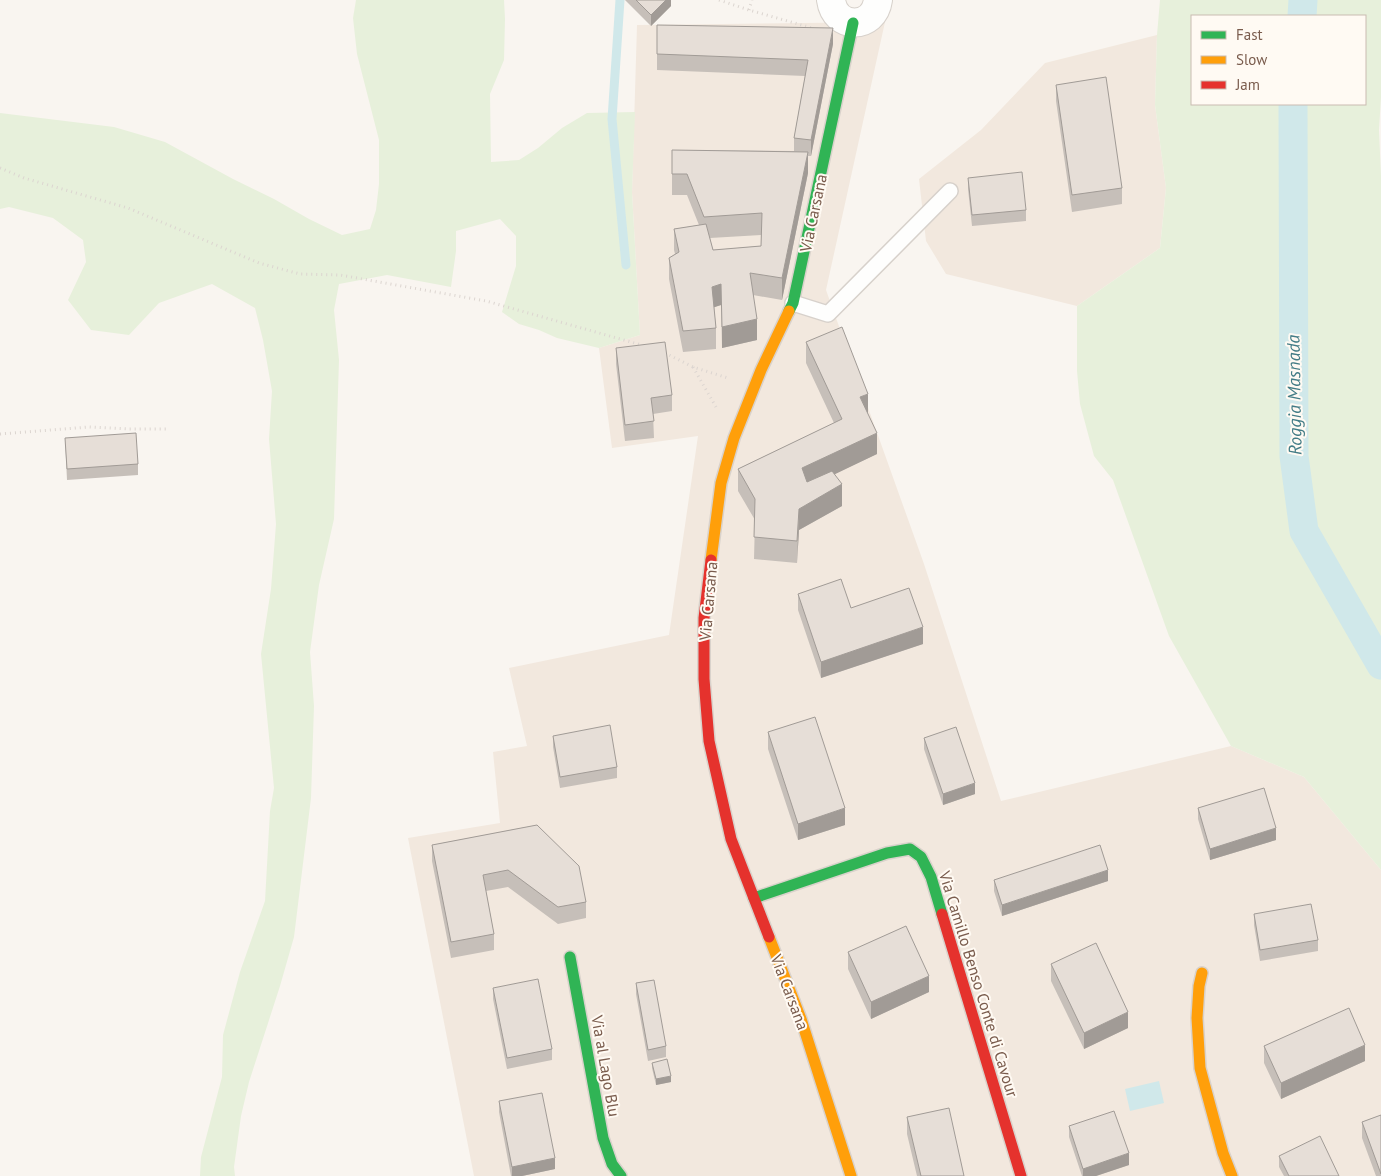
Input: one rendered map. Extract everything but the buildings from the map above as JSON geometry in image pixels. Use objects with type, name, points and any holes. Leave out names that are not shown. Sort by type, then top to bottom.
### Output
[{"type":"street","points":[[832,0],[835,12],[846,21],[853,23],[867,19],[873,14],[878,0]]},
{"type":"street","name":"Via Carsana","points":[[852,1176],[801,1019],[730,838],[709,741],[704,679],[704,618],[721,483],[734,438],[761,370],[794,303],[853,23]]},
{"type":"street","name":"Via Camillo Benso Conte di Cavour","points":[[754,898],[886,853],[910,849],[921,857],[931,877],[1021,1176]]},
{"type":"street","name":"Via al Lago Blu","points":[[570,957],[603,1138],[612,1164],[621,1176]]},
{"type":"street","points":[[1202,973],[1199,986],[1197,1018],[1200,1068],[1223,1153],[1232,1176]]},
{"type":"lane","points":[[794,303],[828,314],[950,191]]},
{"type":"path","points":[[719,0],[821,30],[847,55]]},
{"type":"path","points":[[748,10],[752,0]]},
{"type":"path","points":[[0,168],[24,178],[128,208],[259,263],[283,270],[300,274],[340,275],[486,301],[650,347]]},
{"type":"path","points":[[659,350],[693,367],[755,387]]},
{"type":"path","points":[[693,367],[734,438]]},
{"type":"path","points":[[0,434],[89,427],[166,429]]},
{"type":"shaded area","points":[[885,22],[826,290],[924,564],[1001,801],[1231,746],[1304,777],[1381,870],[1381,1176],[474,1176],[408,838],[500,823],[493,752],[527,746],[509,668],[669,635],[698,436],[612,448],[599,348],[640,335],[632,192],[637,25]]},
{"type":"shaded area","points":[[1157,35],[1155,105],[1166,188],[1160,248],[1077,306],[946,274],[926,241],[919,179],[981,130],[1045,63]]},
{"type":"green space","points":[[356,0],[504,0],[504,60],[490,94],[491,162],[519,160],[538,148],[562,128],[587,113],[635,112],[632,192],[640,335],[599,348],[557,338],[519,324],[502,312],[516,266],[516,236],[500,219],[456,231],[456,251],[451,287],[387,275],[339,284],[334,310],[339,360],[334,519],[319,585],[310,652],[314,706],[311,798],[294,937],[249,1082],[241,1116],[234,1167],[235,1176],[200,1176],[201,1157],[222,1077],[223,1035],[240,972],[265,901],[270,811],[274,788],[261,654],[271,589],[276,524],[269,439],[272,391],[263,340],[255,308],[212,284],[159,303],[129,335],[91,330],[68,300],[86,262],[83,240],[53,218],[9,207],[0,209],[0,113],[114,127],[165,142],[342,235],[370,229],[376,210],[379,184],[379,140],[357,54],[353,18]]},
{"type":"green space","points":[[1160,0],[1381,0],[1379,130],[1381,176],[1381,870],[1304,777],[1231,746],[1169,636],[1113,480],[1094,456],[1080,404],[1077,371],[1077,306],[1160,248],[1166,188],[1155,105]]},
{"type":"water","points":[[1159,1081],[1164,1103],[1130,1111],[1125,1089]]},
{"type":"waterway","points":[[620,0],[612,119],[626,265]]},
{"type":"waterway","name":"Roggia Masnada","points":[[1302,15],[1303,0]]},
{"type":"waterway","name":"Roggia Masnada","points":[[1293,105],[1294,456],[1304,531],[1381,665]]},
{"type":"traffic: fast","points":[[789,311],[793,303],[853,23]]},
{"type":"traffic: fast","points":[[754,898],[887,853],[910,849],[921,857],[931,877],[942,914]]},
{"type":"traffic: fast","points":[[570,957],[603,1138],[612,1164],[621,1176]]},
{"type":"traffic: slow","points":[[711,560],[721,483],[734,438],[761,370],[789,311]]},
{"type":"traffic: slow","points":[[769,937],[801,1019],[851,1176]]},
{"type":"traffic: slow","points":[[1202,973],[1199,986],[1197,1018],[1200,1068],[1223,1153],[1232,1176]]},
{"type":"traffic: jam","points":[[711,560],[704,618],[704,679],[709,741],[731,839],[769,937]]},
{"type":"traffic: jam","points":[[942,914],[1021,1176]]}]
